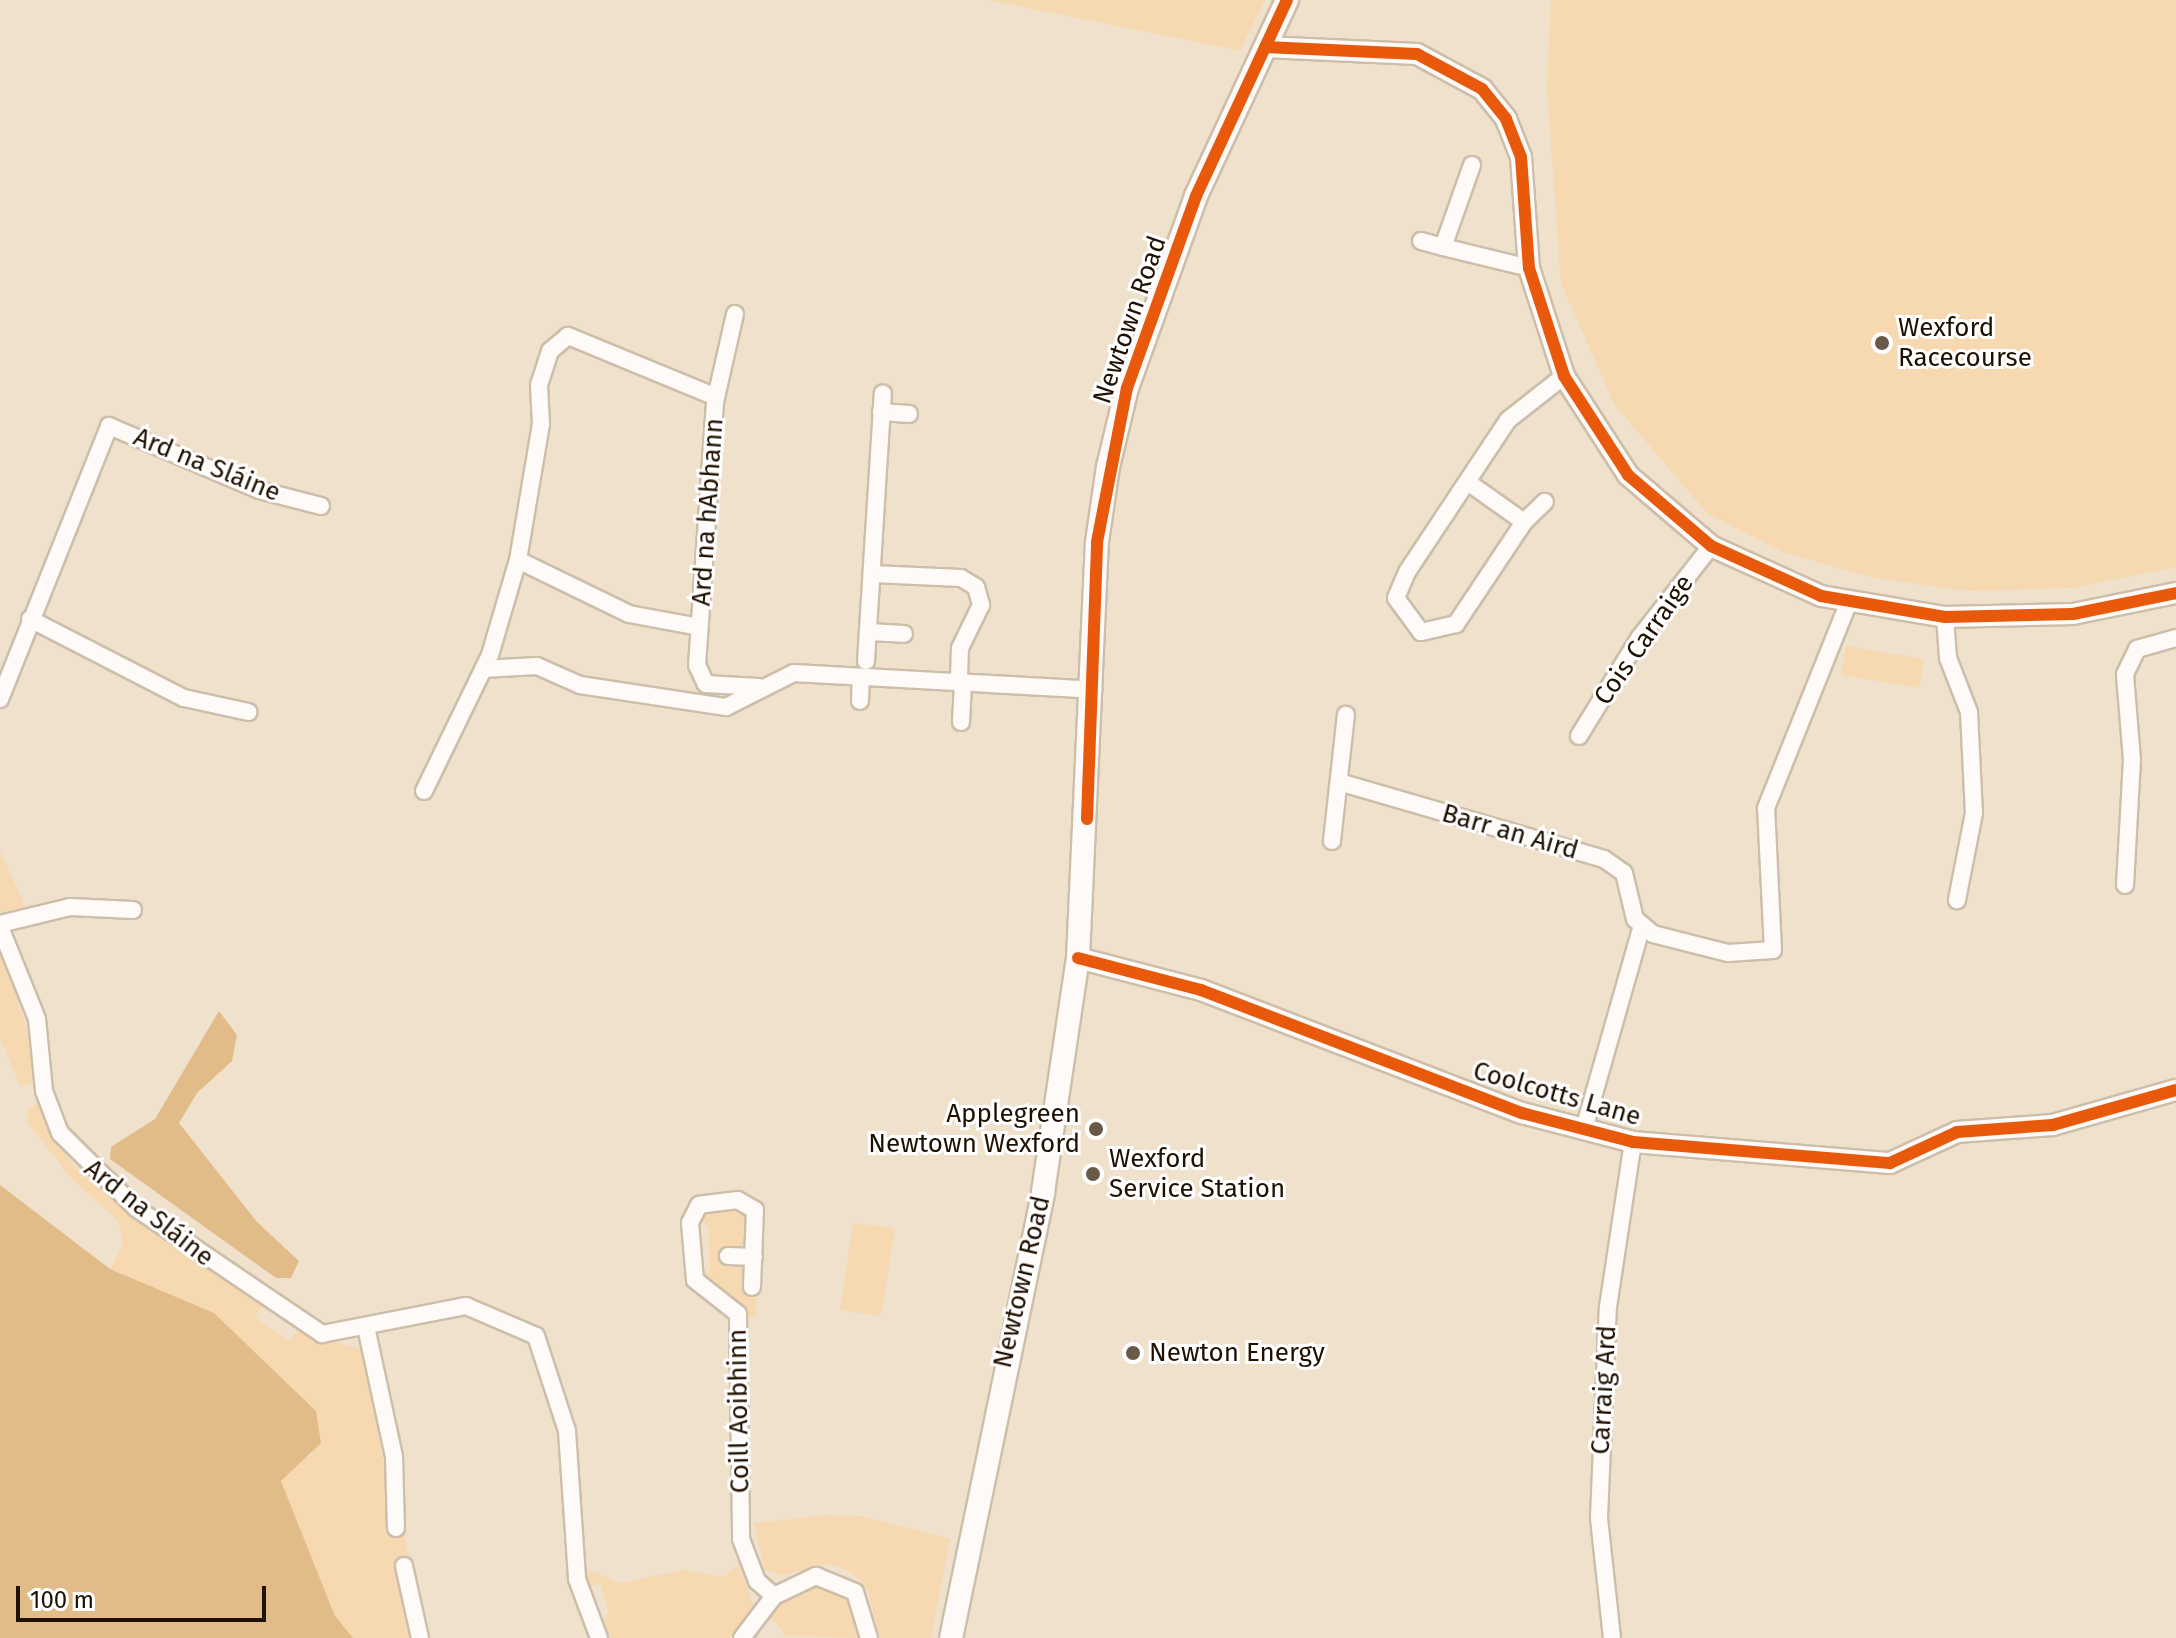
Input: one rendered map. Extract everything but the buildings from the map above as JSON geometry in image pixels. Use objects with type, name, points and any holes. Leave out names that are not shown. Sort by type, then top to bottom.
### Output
[{"type":"main road","name":"Newtown Road","points":[[951,1638],[1043,1192],[1078,958],[1094,690],[1097,542],[1127,388],[1196,196],[1287,0]]},
{"type":"street","points":[[1265,47],[1417,54],[1482,89],[1506,119],[1521,157],[1529,268],[1564,376],[1628,475],[1711,546],[1765,575],[1849,602],[1945,617],[2073,614],[2176,593]]},
{"type":"street","points":[[1443,247],[1472,165]]},
{"type":"street","points":[[1421,241],[1529,268]]},
{"type":"street","name":"Ard na hAbhann","points":[[735,314],[716,397],[697,665],[706,684],[765,686]]},
{"type":"street","name":"Ard na hAbhann","points":[[424,791],[483,669],[518,560],[541,424],[539,385],[550,351],[568,336],[716,397]]},
{"type":"street","points":[[1545,502],[1524,522],[1456,624],[1421,632],[1396,598],[1508,420],[1564,376]]},
{"type":"street","points":[[860,701],[868,632],[883,394]]},
{"type":"street","points":[[881,412],[909,414]]},
{"type":"street","name":"Ard na Sláine","points":[[0,699],[109,426],[259,490],[321,506]]},
{"type":"street","points":[[1469,483],[1524,522]]},
{"type":"street","name":"Cois Carraige","points":[[1579,736],[1640,637],[1711,546]]},
{"type":"street","name":"Ard na hAbhann","points":[[518,560],[629,614],[699,627]]},
{"type":"street","points":[[872,574],[961,578],[976,587],[981,605],[960,648],[961,722]]},
{"type":"street","points":[[1584,1129],[1642,925],[1728,953],[1773,950],[1766,808],[1849,602]]},
{"type":"street","points":[[1945,617],[1948,658],[1969,712],[1974,813],[1957,900]]},
{"type":"street","points":[[30,619],[184,698],[249,712]]},
{"type":"street","points":[[868,632],[904,634]]},
{"type":"street","points":[[2125,885],[2132,760],[2125,674],[2137,649],[2176,638]]},
{"type":"street","name":"Ard na hAbhann","points":[[483,669],[537,666],[580,685],[726,707],[794,673],[864,669],[961,682],[1094,690]]},
{"type":"street","points":[[1332,841],[1346,715]]},
{"type":"street","name":"Barr an Aird","points":[[1339,782],[1604,859],[1624,873],[1642,925]]},
{"type":"street","name":"Ard na Sláine","points":[[133,910],[70,907],[0,925],[37,1019],[44,1091],[60,1133],[93,1173],[227,1272],[322,1334],[366,1327]]},
{"type":"street","name":"Coolcotts Lane","points":[[1078,958],[1201,990],[1584,1129],[1633,1142],[1890,1163],[1957,1132],[2053,1125],[2176,1090]]},
{"type":"street","name":"Carraig Ard","points":[[1612,1638],[1600,1488],[1608,1307],[1633,1142]]},
{"type":"street","name":"Coill Aoibhinn","points":[[752,1287],[757,1222],[748,1202],[699,1205],[690,1223],[695,1280],[738,1314],[741,1539],[757,1581],[774,1596]]},
{"type":"street","points":[[728,1256],[754,1257]]},
{"type":"street","points":[[396,1528],[394,1457],[366,1327],[466,1306],[536,1336],[567,1431],[577,1579],[599,1638]]},
{"type":"street","points":[[404,1566],[420,1638]]},
{"type":"street","points":[[742,1638],[774,1596],[802,1579],[842,1581],[863,1609],[869,1638]]},
{"type":"shaded area","points":[[989,0],[1265,0],[1240,51]]},
{"type":"shaded area","name":"Wexford Racecourse","points":[[1551,0],[2176,0],[2176,567],[2071,588],[1967,591],[1869,577],[1783,552],[1707,513],[1614,404],[1561,283],[1547,87]]},
{"type":"shaded area","points":[[1846,646],[1924,659],[1919,688],[1841,675]]},
{"type":"shaded area","points":[[0,851],[21,897],[25,909],[0,912]]},
{"type":"shaded area","points":[[0,949],[32,1044],[34,1083],[20,1086],[0,1038]]},
{"type":"shaded area","points":[[219,1011],[237,1035],[232,1061],[197,1093],[179,1123],[257,1222],[299,1261],[291,1278],[276,1278],[110,1159],[111,1147],[155,1119]]},
{"type":"shaded area","points":[[38,1102],[55,1142],[77,1169],[261,1306],[255,1317],[289,1341],[297,1331],[363,1350],[387,1479],[389,1536],[404,1534],[410,1560],[396,1563],[411,1638],[353,1638],[335,1616],[281,1481],[290,1466],[311,1455],[316,1411],[214,1313],[110,1269],[123,1245],[118,1221],[70,1177],[28,1123],[27,1111]]},
{"type":"shaded area","points":[[0,1185],[110,1269],[214,1313],[316,1411],[321,1443],[281,1481],[335,1616],[353,1638],[0,1638]]},
{"type":"shaded area","points":[[736,1208],[748,1218],[747,1239],[738,1249],[722,1249],[722,1261],[743,1268],[744,1295],[757,1298],[756,1318],[747,1317],[730,1293],[707,1287],[701,1274],[710,1273],[709,1227],[699,1221],[708,1211]]},
{"type":"shaded area","points":[[853,1223],[895,1228],[881,1316],[840,1310]]},
{"type":"shaded area","points":[[828,1515],[862,1516],[950,1539],[931,1638],[880,1638],[868,1591],[853,1573],[830,1564],[781,1575],[764,1569],[754,1523]]},
{"type":"shaded area","points":[[739,1565],[754,1608],[730,1638],[609,1638],[599,1624],[609,1613],[600,1583],[587,1588],[583,1568],[621,1583],[684,1570],[724,1577]]},
{"type":"shaded area","points":[[819,1586],[846,1595],[860,1638],[786,1636],[771,1617],[782,1599]]},
{"type":"cycle path","points":[[1087,819],[1097,542],[1127,388],[1196,196],[1287,0]]},
{"type":"cycle path","points":[[1265,47],[1417,54],[1482,89],[1506,119],[1521,157],[1529,268],[1564,376],[1628,475],[1711,546],[1821,596],[1945,617],[2073,614],[2176,593]]},
{"type":"cycle path","points":[[1078,958],[1201,990],[1522,1113],[1633,1142],[1890,1163],[1957,1132],[2053,1125],[2176,1090]]},
{"type":"place","name":"Wexford Racecourse","points":[[1882,343]]},
{"type":"place","name":"Applegreen Newtown Wexford","points":[[1096,1129]]},
{"type":"place","name":"Wexford Service Station","points":[[1093,1174]]},
{"type":"place","name":"Newton Energy","points":[[1133,1353]]}]
